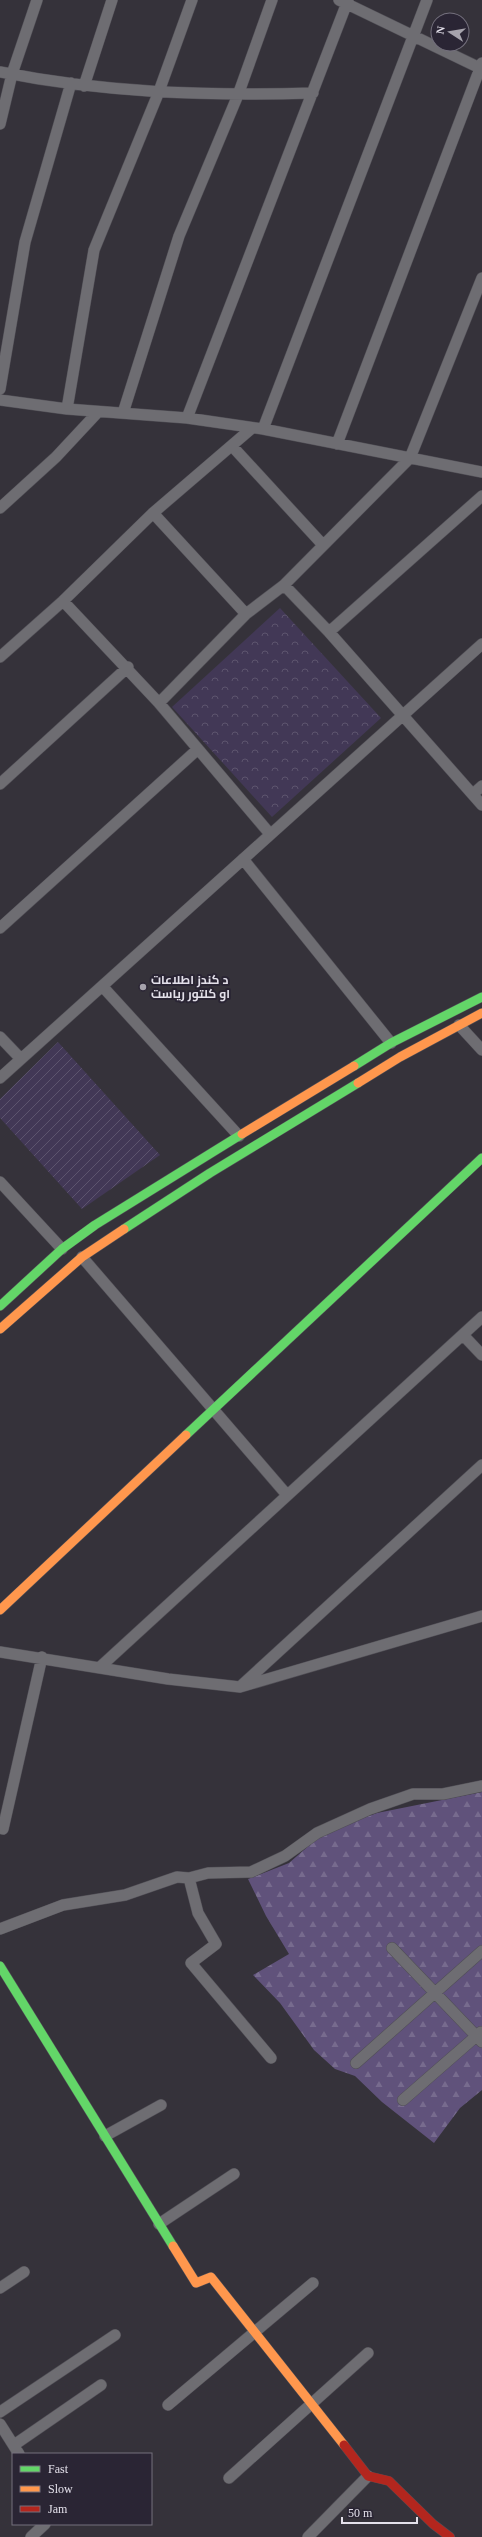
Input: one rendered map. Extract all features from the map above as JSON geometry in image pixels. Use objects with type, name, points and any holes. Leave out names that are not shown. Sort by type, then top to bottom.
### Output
[{"type":"street","points":[[0,124],[12,74],[37,0]]},
{"type":"street","points":[[84,86],[112,0]]},
{"type":"street","points":[[67,409],[94,250],[158,94],[192,0]]},
{"type":"street","points":[[123,413],[179,236],[238,95],[272,0]]},
{"type":"street","points":[[0,657],[63,601],[153,513],[232,446],[258,428],[427,0]]},
{"type":"street","points":[[187,418],[313,93],[345,1],[413,37],[481,67],[337,444]]},
{"type":"street","points":[[0,72],[84,86],[158,94],[238,95],[313,93]]},
{"type":"street","points":[[0,389],[25,242],[71,83]]},
{"type":"street","points":[[159,703],[246,614],[284,585],[410,458],[482,278]]},
{"type":"street","points":[[0,400],[98,412],[187,418],[258,428],[482,472]]},
{"type":"street","points":[[0,508],[56,457],[98,412]]},
{"type":"street","points":[[232,446],[323,545]]},
{"type":"street","points":[[329,632],[482,496]]},
{"type":"street","points":[[153,513],[246,614]]},
{"type":"street","points":[[284,585],[329,632],[482,805]]},
{"type":"street","points":[[63,601],[128,667],[270,834]]},
{"type":"street","points":[[0,1078],[103,987],[243,858],[404,716],[482,644]]},
{"type":"street","points":[[0,784],[128,667]]},
{"type":"street","points":[[0,928],[198,749]]},
{"type":"street","points":[[473,794],[482,786]]},
{"type":"street","points":[[243,858],[391,1043]]},
{"type":"street","points":[[103,987],[239,1136]]},
{"type":"street","points":[[0,1306],[62,1249],[95,1225],[391,1043],[482,997]]},
{"type":"street","points":[[0,1329],[82,1257],[210,1173],[400,1057],[482,1013]]},
{"type":"street","points":[[459,1025],[482,1050]]},
{"type":"street","points":[[0,1037],[21,1059]]},
{"type":"street","points":[[0,1610],[213,1408],[482,1158]]},
{"type":"street","points":[[0,1182],[62,1249]]},
{"type":"street","points":[[82,1257],[287,1494]]},
{"type":"street","points":[[100,1668],[287,1494],[482,1317]]},
{"type":"street","points":[[463,1334],[482,1355]]},
{"type":"street","points":[[240,1687],[482,1465]]},
{"type":"street","points":[[0,1652],[42,1657],[100,1668],[240,1687],[482,1616]]},
{"type":"street","points":[[3,1829],[42,1657]]},
{"type":"street","points":[[0,1929],[63,1905],[125,1895],[177,1877],[189,1878],[208,1873],[252,1872],[285,1856],[317,1833],[370,1809],[413,1794],[443,1794],[482,1786]]},
{"type":"street","points":[[189,1878],[198,1913],[216,1944],[191,1963],[271,2058]]},
{"type":"street","points":[[392,1948],[480,2037],[403,2100]]},
{"type":"street","points":[[356,2063],[482,1951]]},
{"type":"street","points":[[0,1966],[196,2283],[211,2277],[368,2476],[389,2481],[433,2524],[450,2537]]},
{"type":"street","points":[[105,2136],[161,2105]]},
{"type":"street","points":[[159,2224],[234,2174]]},
{"type":"street","points":[[0,2288],[24,2272]]},
{"type":"street","points":[[168,2405],[313,2283]]},
{"type":"street","points":[[0,2412],[115,2335]]},
{"type":"street","points":[[229,2478],[368,2353]]},
{"type":"street","points":[[0,2424],[16,2450],[102,2385]]},
{"type":"street","points":[[308,2537],[368,2476]]},
{"type":"street","points":[[31,2537],[44,2525]]},
{"type":"green space","points":[[280,608],[381,718],[272,817],[172,707]]},
{"type":"green space","points":[[58,1042],[160,1155],[82,1209],[0,1118],[0,1099]]},
{"type":"green space","points":[[482,1792],[482,2090],[460,2108],[434,2143],[382,2102],[355,2076],[335,2069],[314,2050],[280,2003],[253,1975],[289,1954],[266,1916],[248,1879],[289,1863],[321,1835],[355,1821],[377,1813]]},
{"type":"traffic: fast","points":[[354,1066],[391,1043],[482,997]]},
{"type":"traffic: fast","points":[[124,1229],[210,1173],[358,1083]]},
{"type":"traffic: fast","points":[[0,1306],[62,1249],[95,1225],[242,1134]]},
{"type":"traffic: fast","points":[[186,1435],[482,1158]]},
{"type":"traffic: fast","points":[[0,1966],[173,2246]]},
{"type":"traffic: slow","points":[[358,1083],[400,1057],[482,1013]]},
{"type":"traffic: slow","points":[[242,1134],[354,1066]]},
{"type":"traffic: slow","points":[[0,1329],[82,1257],[124,1229]]},
{"type":"traffic: slow","points":[[0,1610],[186,1435]]},
{"type":"traffic: slow","points":[[173,2246],[196,2283],[211,2277],[344,2445]]},
{"type":"traffic: jam","points":[[344,2445],[368,2476],[389,2481],[433,2524],[450,2537]]},
{"type":"place","name":"د کندز اطلاعات او کلتور ریاست","points":[[143,987]]}]
